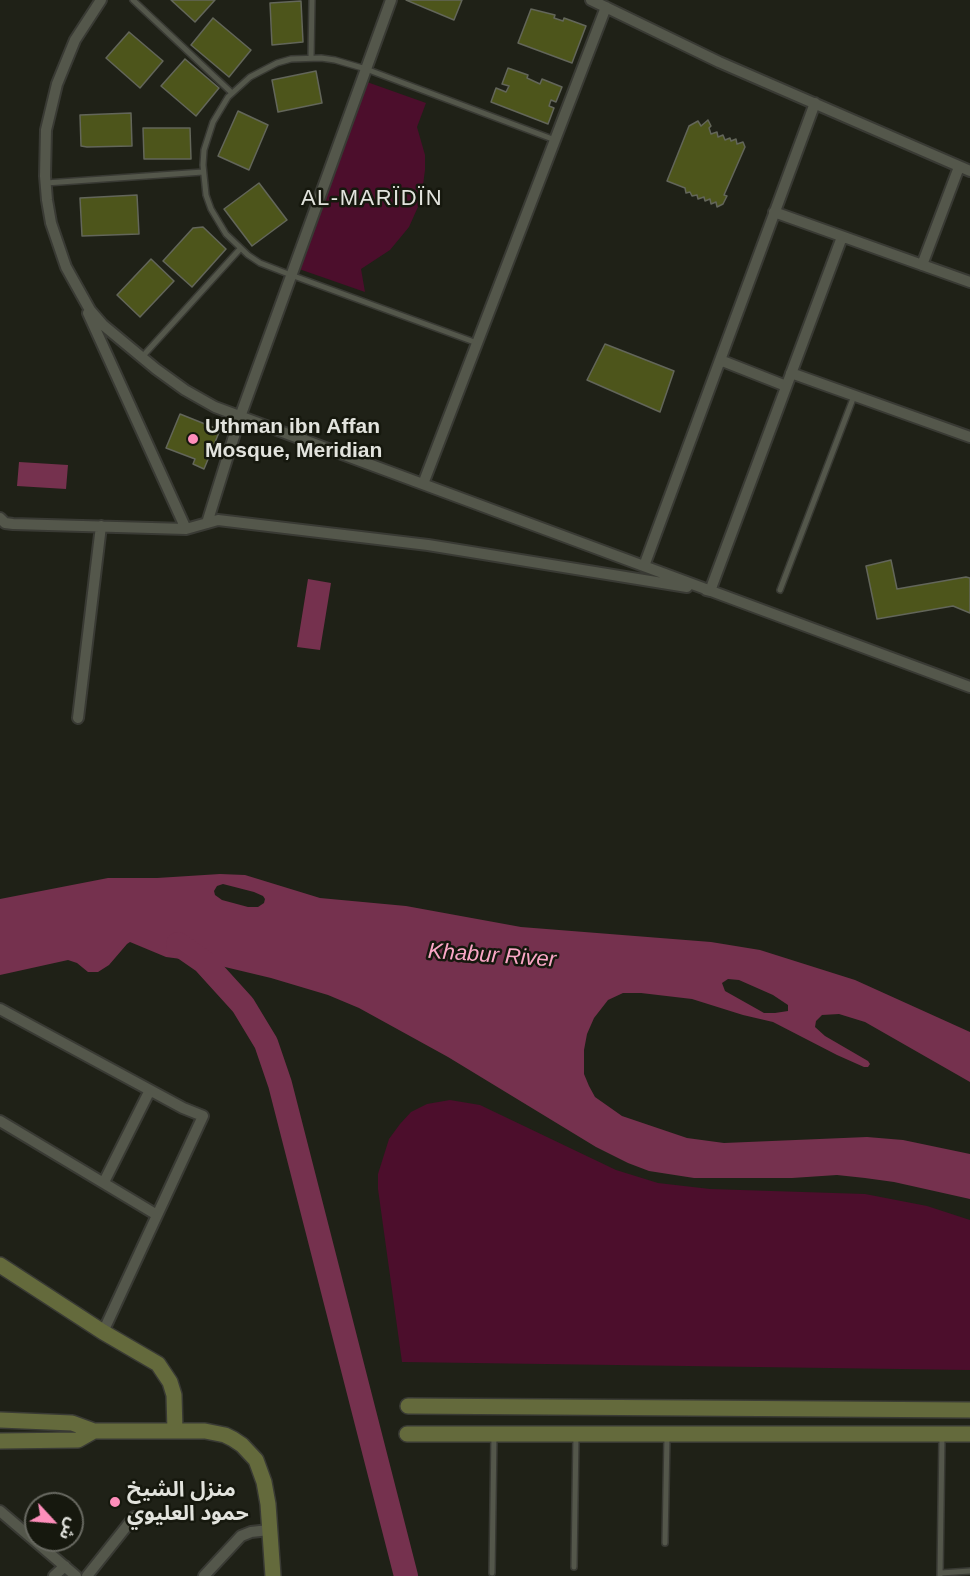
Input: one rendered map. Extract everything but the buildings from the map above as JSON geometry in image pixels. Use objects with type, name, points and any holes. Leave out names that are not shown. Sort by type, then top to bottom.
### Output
[{"type":"street","points":[[101,0],[75,40],[57,84],[46,129],[45,183],[51,223],[76,288],[186,529]]},
{"type":"street","points":[[207,523],[240,417],[391,0]]},
{"type":"street","points":[[591,0],[719,62],[965,169],[922,265]]},
{"type":"street","points":[[423,484],[606,7]]},
{"type":"street","points":[[644,566],[815,104]]},
{"type":"street","points":[[774,212],[970,282]]},
{"type":"street","points":[[710,591],[842,237]]},
{"type":"street","points":[[76,288],[103,325],[200,400],[240,417],[970,687]]},
{"type":"street","points":[[720,360],[786,386]]},
{"type":"street","points":[[791,373],[970,437]]},
{"type":"street","points":[[0,518],[5,524],[13,525],[186,529],[218,520],[429,545],[710,591]]},
{"type":"street","points":[[78,718],[101,526]]},
{"type":"street","points":[[0,1009],[203,1116],[103,1332]]},
{"type":"street","points":[[104,1182],[150,1090]]},
{"type":"street","points":[[0,1121],[157,1215]]},
{"type":"street","points":[[0,1265],[103,1332],[148,1357],[165,1372],[174,1395],[175,1431]]},
{"type":"street","points":[[408,1406],[970,1410]]},
{"type":"street","points":[[0,1420],[72,1423],[94,1431],[215,1432],[233,1439],[256,1460],[264,1482],[273,1576]]},
{"type":"street","points":[[0,1441],[78,1440],[94,1431]]},
{"type":"street","points":[[407,1434],[970,1434]]},
{"type":"street","points":[[0,1511],[76,1576]]},
{"type":"street","points":[[87,1576],[134,1517]]},
{"type":"street","points":[[204,1576],[241,1536],[251,1532],[269,1530]]},
{"type":"street","points":[[54,1576],[65,1566]]},
{"type":"lane","points":[[133,0],[231,93]]},
{"type":"lane","points":[[311,58],[312,0]]},
{"type":"lane","points":[[477,343],[260,263],[240,249],[226,234],[211,209],[206,195],[203,172],[207,136],[219,109],[231,93],[250,76],[291,59],[311,58],[335,60],[366,69],[555,140]]},
{"type":"lane","points":[[45,183],[203,172]]},
{"type":"lane","points":[[142,357],[240,249]]},
{"type":"lane","points":[[780,590],[854,396]]},
{"type":"lane","points":[[492,1573],[494,1434]]},
{"type":"lane","points":[[574,1567],[576,1434]]},
{"type":"lane","points":[[665,1543],[667,1434]]},
{"type":"lane","points":[[942,1434],[941,1575],[970,1571]]},
{"type":"shaded area","points":[[367,82],[426,103],[417,127],[425,155],[421,200],[409,227],[390,250],[361,269],[365,292],[299,269]]},
{"type":"shaded area","points":[[450,1100],[480,1105],[616,1170],[658,1183],[710,1189],[865,1194],[927,1206],[970,1220],[970,1370],[402,1362],[378,1189],[378,1174],[389,1139],[411,1112],[427,1104]]},
{"type":"water","points":[[19,462],[68,465],[66,489],[17,486]]},
{"type":"water","points":[[308,579],[331,583],[320,650],[297,647]]},
{"type":"water","name":"Khabur River","points":[[220,874],[245,875],[320,898],[406,906],[521,927],[711,942],[760,950],[855,980],[970,1032],[970,1082],[865,1022],[839,1014],[822,1015],[816,1021],[815,1027],[825,1036],[868,1061],[870,1064],[868,1067],[837,1055],[773,1022],[692,999],[641,993],[623,993],[608,1000],[594,1018],[587,1034],[584,1050],[584,1074],[595,1097],[622,1116],[687,1138],[724,1143],[867,1137],[903,1140],[970,1154],[970,1199],[894,1182],[837,1175],[792,1178],[694,1178],[649,1171],[596,1147],[448,1057],[359,1008],[328,995],[271,978],[204,962],[166,957],[130,942],[109,965],[98,972],[88,972],[77,963],[68,960],[0,975],[0,899],[108,878]],"holes":[[[223,884],[263,896],[264,903],[258,907],[248,907],[222,900],[215,895],[214,891],[217,886]],[[728,979],[739,980],[773,995],[788,1005],[788,1011],[764,1013],[725,991],[722,983]]]},
{"type":"waterway","points":[[178,944],[204,962],[243,1005],[266,1043],[280,1084],[406,1576]]},
{"type":"place","name":"Uthman ibn Affan Mosque, Meridian","points":[[193,439]]},
{"type":"place","name":"منزل الشيخ حمود العليوي","points":[[115,1502]]},
{"type":"district","name":"AL-MARÏDÏN","points":[[372,199]]}]
